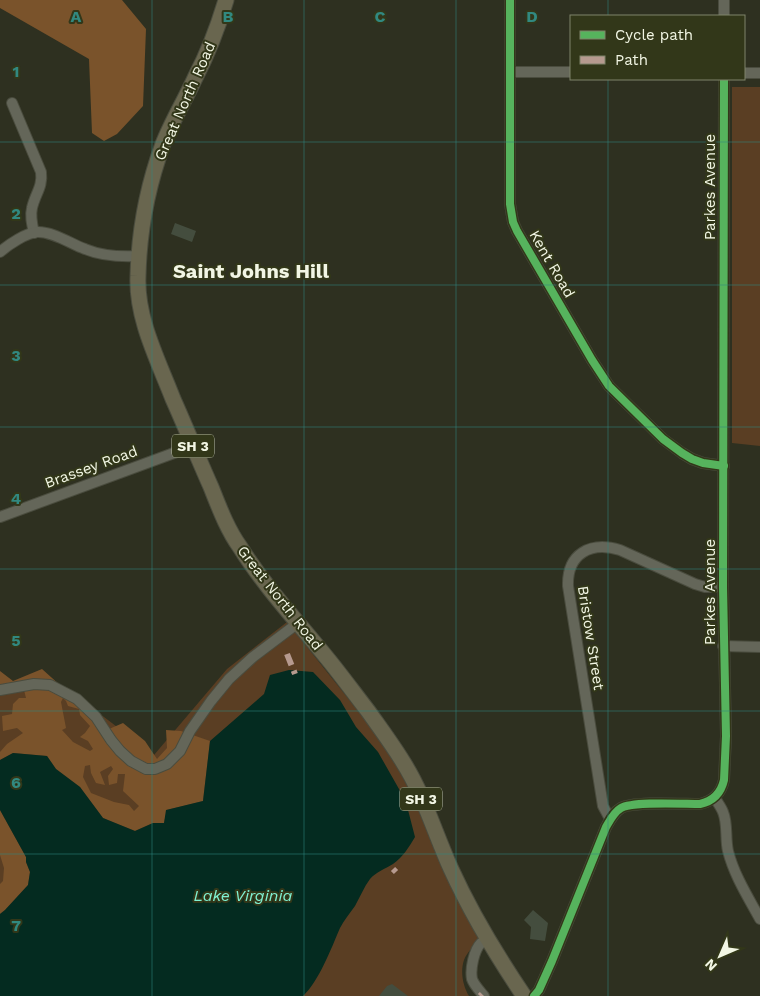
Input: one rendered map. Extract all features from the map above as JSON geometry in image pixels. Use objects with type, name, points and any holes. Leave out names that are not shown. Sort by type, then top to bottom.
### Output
[{"type":"highway","name":"Great North Road","points":[[226,0],[207,55],[163,143],[148,196],[142,228],[138,279],[144,320],[156,355],[193,446],[233,536],[263,580],[346,682],[388,738],[404,764],[423,802],[462,893],[524,996]]},
{"type":"street","name":"Kent Road","points":[[510,0],[510,204],[513,222],[517,231],[609,386],[663,439],[682,453],[703,463],[724,466]]},
{"type":"street","points":[[724,0],[724,15]]},
{"type":"street","points":[[510,72],[570,72]]},
{"type":"street","points":[[745,73],[760,73]]},
{"type":"street","name":"Parkes Avenue","points":[[714,798],[722,787],[725,770],[726,736],[723,646],[724,80]]},
{"type":"street","points":[[12,103],[41,172],[41,186],[34,200],[31,213],[34,232]]},
{"type":"street","points":[[0,252],[17,240],[34,232],[39,232],[52,235],[96,253],[139,256]]},
{"type":"street","name":"Brassey Road","points":[[0,517],[193,446]]},
{"type":"street","name":"Bristow Street","points":[[610,819],[603,806],[601,796],[568,586],[569,570],[577,557],[592,547],[609,546],[696,584],[705,587],[723,587]]},
{"type":"street","points":[[0,690],[34,684],[50,684],[77,699],[96,717],[111,740],[131,761],[146,768],[155,769],[167,764],[180,751],[190,731],[229,679],[253,657],[298,623]]},
{"type":"street","points":[[723,646],[760,647]]},
{"type":"street","points":[[534,996],[539,990],[552,961],[610,819],[620,808],[644,804],[700,804],[709,802],[714,798],[723,811],[725,818],[728,849],[732,864],[760,919]]},
{"type":"street","points":[[484,996],[474,984],[472,968],[473,960],[480,944],[488,939]]},
{"type":"shaded area","points":[[0,0],[122,0],[146,29],[143,106],[117,134],[104,141],[92,133],[89,59],[0,8]]},
{"type":"shaded area","points":[[732,87],[760,87],[760,446],[732,443]]},
{"type":"shaded area","name":"Lake Virginia","points":[[287,622],[387,747],[425,820],[481,937],[467,954],[462,969],[465,988],[469,996],[0,996],[0,687],[51,680],[83,701],[154,755],[227,669]]},
{"type":"shaded area","points":[[42,669],[109,729],[123,723],[145,741],[157,759],[167,748],[166,730],[181,731],[210,741],[203,801],[167,810],[164,823],[153,823],[135,831],[103,818],[80,787],[56,769],[47,756],[13,753],[0,760],[0,752],[7,744],[23,733],[17,728],[3,731],[2,716],[12,714],[13,704],[19,698],[26,698],[24,690],[28,688],[24,680],[0,694],[0,671],[13,681]],"holes":[[[63,698],[68,706],[79,709],[80,715],[90,726],[80,737],[88,741],[93,749],[90,751],[73,742],[62,730],[66,728],[61,702]],[[90,765],[91,773],[96,783],[105,785],[100,772],[111,766],[113,769],[108,776],[109,785],[117,783],[118,774],[125,774],[123,791],[139,806],[134,811],[129,805],[114,802],[91,793],[83,777],[85,766]]]},
{"type":"shaded area","points":[[0,810],[26,857],[30,872],[28,885],[0,914],[0,884],[3,881],[4,868],[0,855]]},
{"type":"water","name":"Lake Virginia","points":[[289,670],[313,672],[340,700],[356,727],[378,752],[399,789],[408,810],[415,837],[400,858],[370,879],[342,925],[324,964],[309,990],[303,996],[0,996],[0,914],[28,885],[30,872],[26,857],[0,810],[0,760],[13,753],[47,756],[56,769],[80,787],[103,818],[135,831],[153,823],[164,823],[166,810],[203,801],[210,741],[264,694],[270,675]]},
{"type":"building","points":[[175,223],[196,231],[192,242],[171,234]]},
{"type":"building","points":[[533,910],[548,923],[545,941],[530,939],[531,927],[524,920]]},
{"type":"building","points":[[392,984],[408,996],[379,996],[387,986]]},
{"type":"marked path","points":[[287,654],[295,674]]},
{"type":"marked path","points":[[393,869],[396,872]]},
{"type":"cycle path","points":[[510,0],[510,204],[513,222],[517,231],[609,386],[663,439],[682,453],[703,463],[724,466]]},
{"type":"cycle path","points":[[534,996],[539,990],[552,961],[606,827],[614,814],[621,808],[636,804],[705,803],[716,796],[724,780],[726,736],[723,587],[724,80]]},
{"type":"district","name":"Saint Johns Hill","points":[[251,271]]}]
